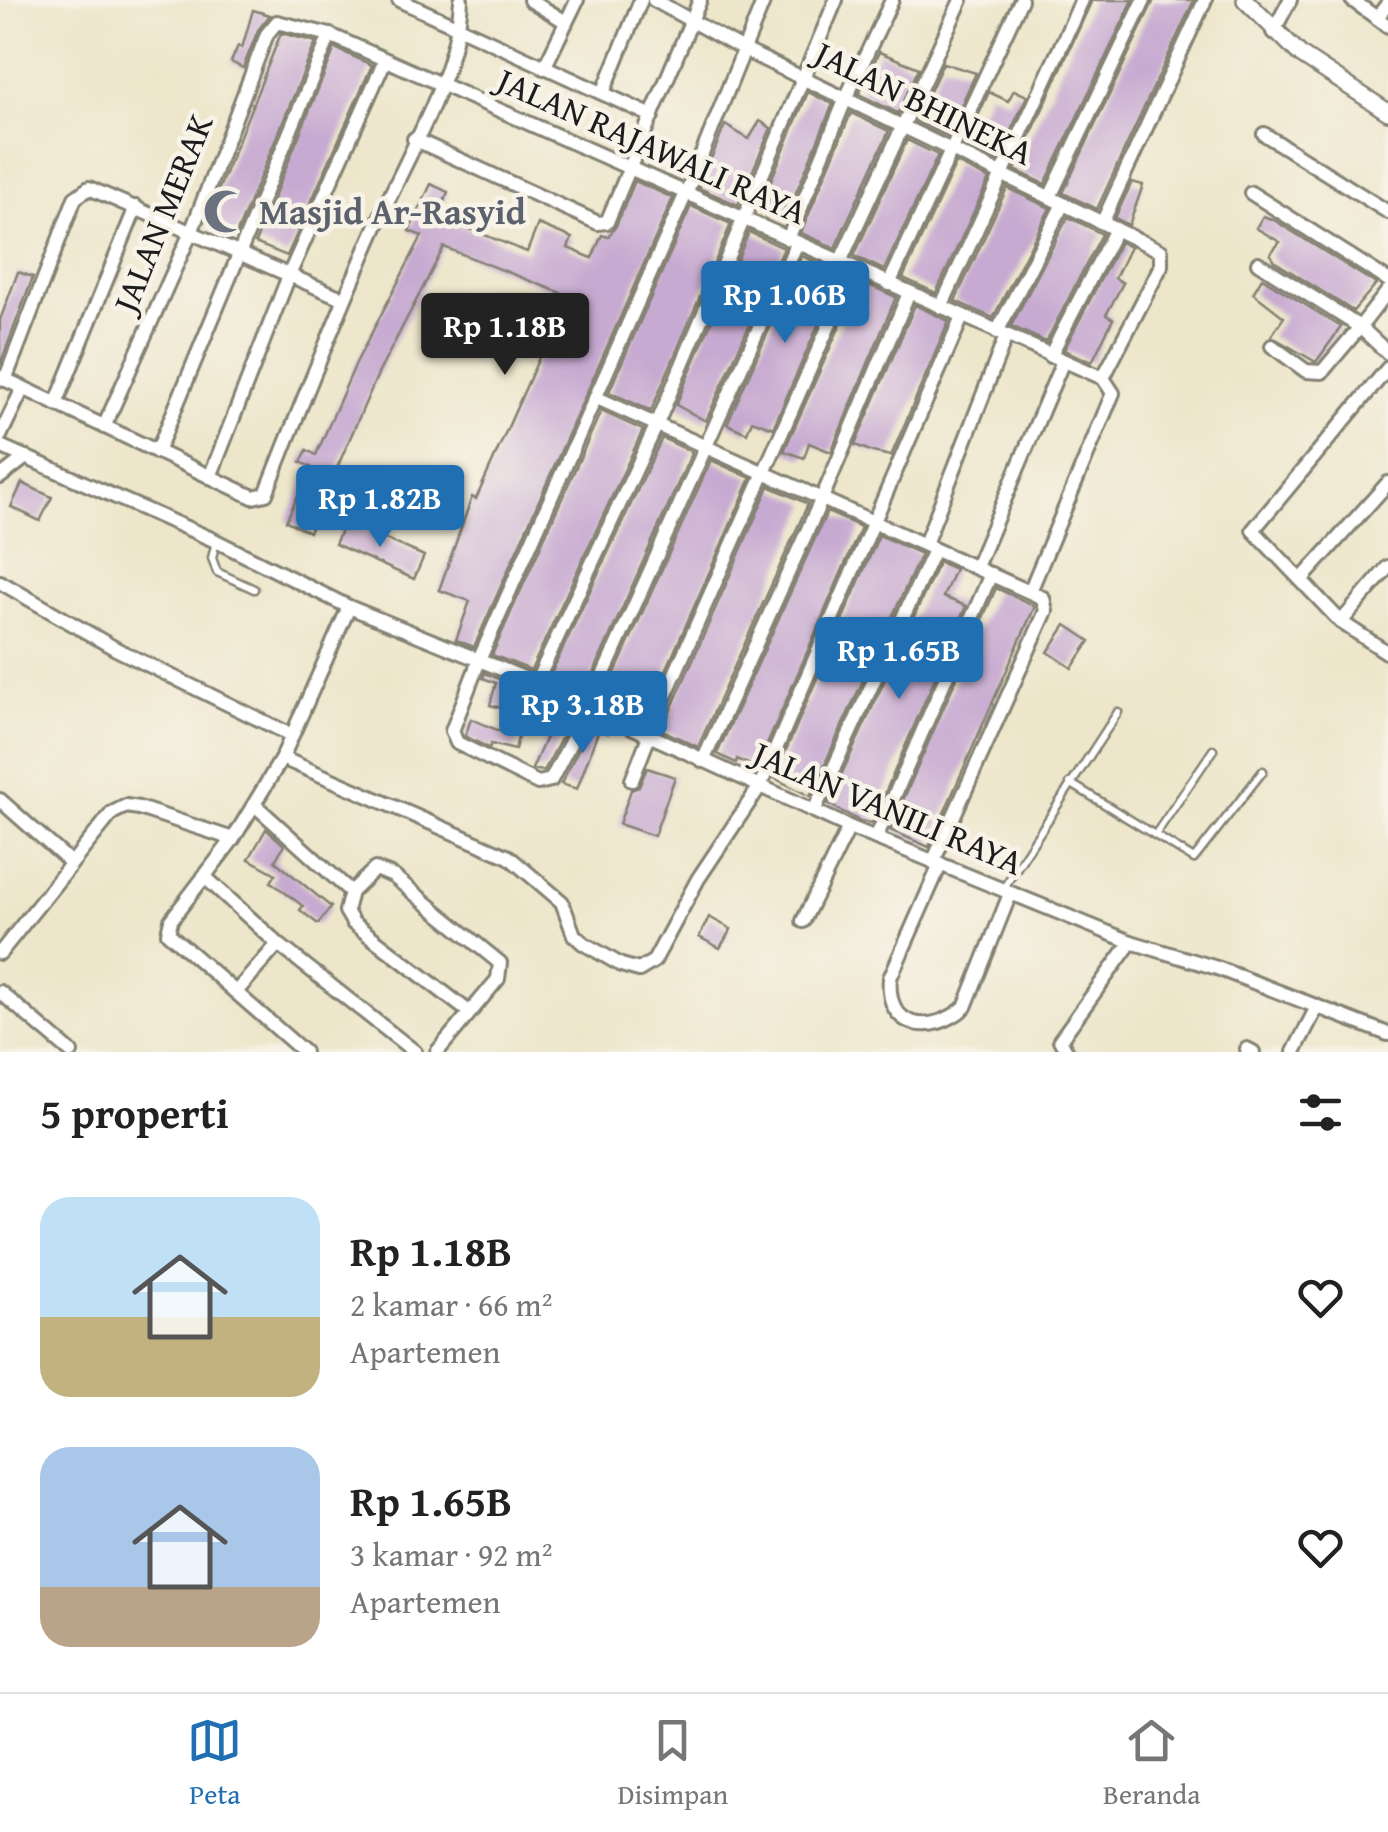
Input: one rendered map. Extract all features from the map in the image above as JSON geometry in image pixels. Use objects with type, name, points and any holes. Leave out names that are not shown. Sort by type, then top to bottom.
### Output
[{"type":"street","points":[[399,0],[652,116]]},
{"type":"street","points":[[344,299],[102,190],[81,190],[2,378],[253,497],[266,494],[344,299],[438,84],[460,27],[461,0]]},
{"type":"street","points":[[530,0],[566,22]]},
{"type":"street","points":[[544,68],[577,0]]},
{"type":"street","points":[[602,93],[641,0]]},
{"type":"street","name":"JALAN BHINEKA","points":[[654,0],[742,49],[802,75],[1004,178],[1155,246],[1162,259],[1106,381]]},
{"type":"street","points":[[414,139],[598,222],[611,218],[700,0]]},
{"type":"street","points":[[764,0],[686,194],[480,658],[452,738],[545,785],[590,707],[707,448],[846,98],[892,0]]},
{"type":"street","points":[[536,683],[657,424],[836,0]]},
{"type":"street","points":[[840,262],[900,124],[961,0]]},
{"type":"street","points":[[889,284],[1020,0]]},
{"type":"street","points":[[941,307],[1004,178],[1082,0]]},
{"type":"street","points":[[1050,197],[1144,0]]},
{"type":"street","points":[[1103,221],[1205,0]]},
{"type":"street","points":[[1245,0],[1272,32],[1388,112]]},
{"type":"street","points":[[1272,32],[1290,0]]},
{"type":"street","points":[[1352,0],[1382,22],[1388,2]]},
{"type":"street","name":"JALAN RAJAWALI RAYA","points":[[277,22],[330,34],[1106,381]]},
{"type":"street","name":"JALAN MERAK","points":[[104,427],[192,230],[267,34],[277,22]]},
{"type":"street","points":[[158,452],[330,34]]},
{"type":"street","points":[[210,476],[290,274],[385,60]]},
{"type":"street","points":[[1264,134],[1388,212]]},
{"type":"street","points":[[1251,192],[1388,280]]},
{"type":"street","points":[[814,810],[930,547],[1002,334],[1063,204]]},
{"type":"street","points":[[56,404],[136,206]]},
{"type":"street","points":[[976,568],[1056,358],[1116,229]]},
{"type":"street","points":[[1258,263],[1360,327],[1388,353]]},
{"type":"street","points":[[632,780],[854,268]]},
{"type":"street","points":[[1272,346],[1306,371],[1322,372],[1388,291]]},
{"type":"street","points":[[703,760],[823,496],[909,293]]},
{"type":"street","points":[[282,758],[454,836],[510,857],[562,902],[574,935],[583,942],[621,966],[639,970],[654,961],[698,878],[760,786],[878,520],[962,317]]},
{"type":"street","points":[[1388,368],[1253,530],[1341,622],[1388,652]]},
{"type":"street","points":[[1031,589],[1113,392],[1106,381]]},
{"type":"street","points":[[0,436],[23,388]]},
{"type":"street","points":[[597,398],[878,520],[1044,598],[1046,611],[890,978],[888,998],[894,1013],[930,1025],[950,1020],[965,1007],[1006,892]]},
{"type":"street","name":"JALAN VANILI RAYA","points":[[0,446],[216,541],[349,606],[590,707],[849,827],[1130,942],[1217,968],[1388,1034]]},
{"type":"street","points":[[0,477],[26,458]]},
{"type":"street","points":[[1301,580],[1388,482]]},
{"type":"street","points":[[1341,622],[1388,567]]},
{"type":"street","points":[[876,838],[991,574]]},
{"type":"street","points":[[0,582],[116,649],[291,735]]},
{"type":"street","points":[[304,1052],[168,933],[171,920],[256,806],[282,758],[349,606]]},
{"type":"street","points":[[0,800],[70,862]]},
{"type":"street","points":[[0,952],[112,812],[126,806],[232,839]]},
{"type":"street","points":[[256,806],[351,892]]},
{"type":"street","points":[[803,921],[849,827]]},
{"type":"street","points":[[437,1052],[498,980],[500,963],[383,869],[375,869],[351,892],[346,911],[353,924],[468,1012]]},
{"type":"street","points":[[204,876],[278,944],[416,1052]]},
{"type":"street","points":[[1068,1052],[1060,1040],[1130,942]]},
{"type":"street","points":[[236,992],[278,944]]},
{"type":"street","points":[[0,992],[70,1052]]},
{"type":"street","points":[[1294,1052],[1317,1007]]},
{"type":"lane","points":[[216,541],[212,558],[217,572],[254,589]]},
{"type":"lane","points":[[1006,892],[1070,783],[1118,712]]},
{"type":"lane","points":[[1155,835],[1213,750]]},
{"type":"lane","points":[[1070,783],[1190,857],[1199,857],[1263,771]]},
{"type":"building","points":[[1092,0],[1133,0],[1045,184],[1015,170]]},
{"type":"building","points":[[1154,0],[1194,0],[1097,209],[1063,193]]},
{"type":"building","points":[[253,10],[270,15],[258,30],[243,68],[231,62],[238,46],[242,48]]},
{"type":"building","points":[[281,33],[316,42],[236,235],[206,221]]},
{"type":"building","points":[[335,48],[372,65],[287,256],[255,243]]},
{"type":"building","points":[[879,52],[919,68],[898,113],[859,94]]},
{"type":"building","points":[[943,63],[976,73],[947,136],[916,122]]},
{"type":"building","points":[[1014,90],[1027,96],[997,161],[965,145],[989,92],[1008,101]]},
{"type":"building","points":[[808,92],[833,104],[789,209],[764,197]]},
{"type":"building","points":[[851,113],[889,131],[835,248],[801,233]]},
{"type":"building","points":[[760,121],[771,128],[738,205],[699,188],[725,125],[749,139]]},
{"type":"building","points":[[907,140],[938,155],[884,270],[854,256]]},
{"type":"building","points":[[956,163],[989,179],[936,293],[903,278]]},
{"type":"building","points":[[635,181],[673,198],[474,647],[456,640],[470,601],[439,590],[472,497],[476,499],[542,351],[538,349],[561,293],[444,247],[378,374],[309,532],[286,521],[311,467],[301,462],[307,450],[316,455],[356,363],[422,236],[409,231],[431,184],[448,192],[438,216],[527,252],[538,224],[572,238],[568,248],[592,258],[602,235],[608,237],[616,226]]},
{"type":"building","points":[[1132,182],[1143,185],[1129,225],[1115,218]]},
{"type":"building","points":[[1007,188],[1050,208],[993,318],[955,301]]},
{"type":"building","points":[[691,206],[731,224],[651,411],[609,392]]},
{"type":"building","points":[[1263,216],[1376,284],[1353,311],[1274,261],[1270,254],[1280,242],[1256,228]]},
{"type":"building","points":[[1068,217],[1102,234],[1046,342],[1011,326]]},
{"type":"building","points":[[749,232],[784,248],[706,421],[676,405]]},
{"type":"building","points":[[1120,242],[1130,247],[1115,278],[1123,283],[1106,315],[1113,319],[1092,362],[1064,350]]},
{"type":"building","points":[[802,256],[841,273],[773,428],[752,420],[747,433],[727,424]]},
{"type":"building","points":[[18,272],[33,277],[0,365],[0,320]]},
{"type":"building","points":[[1262,278],[1341,327],[1316,362],[1271,336],[1284,317],[1253,293]]},
{"type":"building","points":[[860,281],[896,297],[831,452],[809,443],[804,458],[784,451]]},
{"type":"building","points":[[915,305],[949,321],[891,456],[855,445]]},
{"type":"building","points":[[601,411],[643,430],[531,670],[492,655]]},
{"type":"building","points":[[662,438],[692,452],[584,694],[549,678]]},
{"type":"building","points":[[711,460],[751,478],[644,720],[602,702]]},
{"type":"building","points":[[22,483],[52,497],[40,521],[11,507]]},
{"type":"building","points":[[769,486],[808,504],[698,747],[662,730]]},
{"type":"building","points":[[827,512],[861,527],[757,768],[737,759],[736,763],[717,754]]},
{"type":"building","points":[[345,521],[424,556],[414,579],[335,544]]},
{"type":"building","points":[[879,535],[921,554],[810,796],[774,778]]},
{"type":"building","points":[[939,562],[955,569],[943,597],[966,606],[872,823],[860,821],[828,804]]},
{"type":"building","points":[[996,588],[1035,606],[929,847],[890,830]]},
{"type":"building","points":[[1066,625],[1090,641],[1072,668],[1048,652]]},
{"type":"building","points":[[485,673],[575,712],[544,771],[532,769],[550,728],[522,720],[515,750],[491,744],[489,748],[465,736],[471,719],[504,733],[509,710],[490,705],[496,683],[483,678]]},
{"type":"building","points":[[593,720],[610,728],[608,733],[599,729],[577,789],[561,784]]},
{"type":"building","points":[[647,768],[675,777],[654,836],[619,824],[631,790],[639,787]]},
{"type":"building","points":[[266,829],[284,845],[275,861],[331,907],[318,924],[300,910],[303,906],[271,882],[276,874],[249,859]]},
{"type":"building","points":[[709,917],[731,929],[720,948],[699,937]]},
{"type":"place","name":"Masjid Ar-Rasyid","points":[[226,212]]}]
